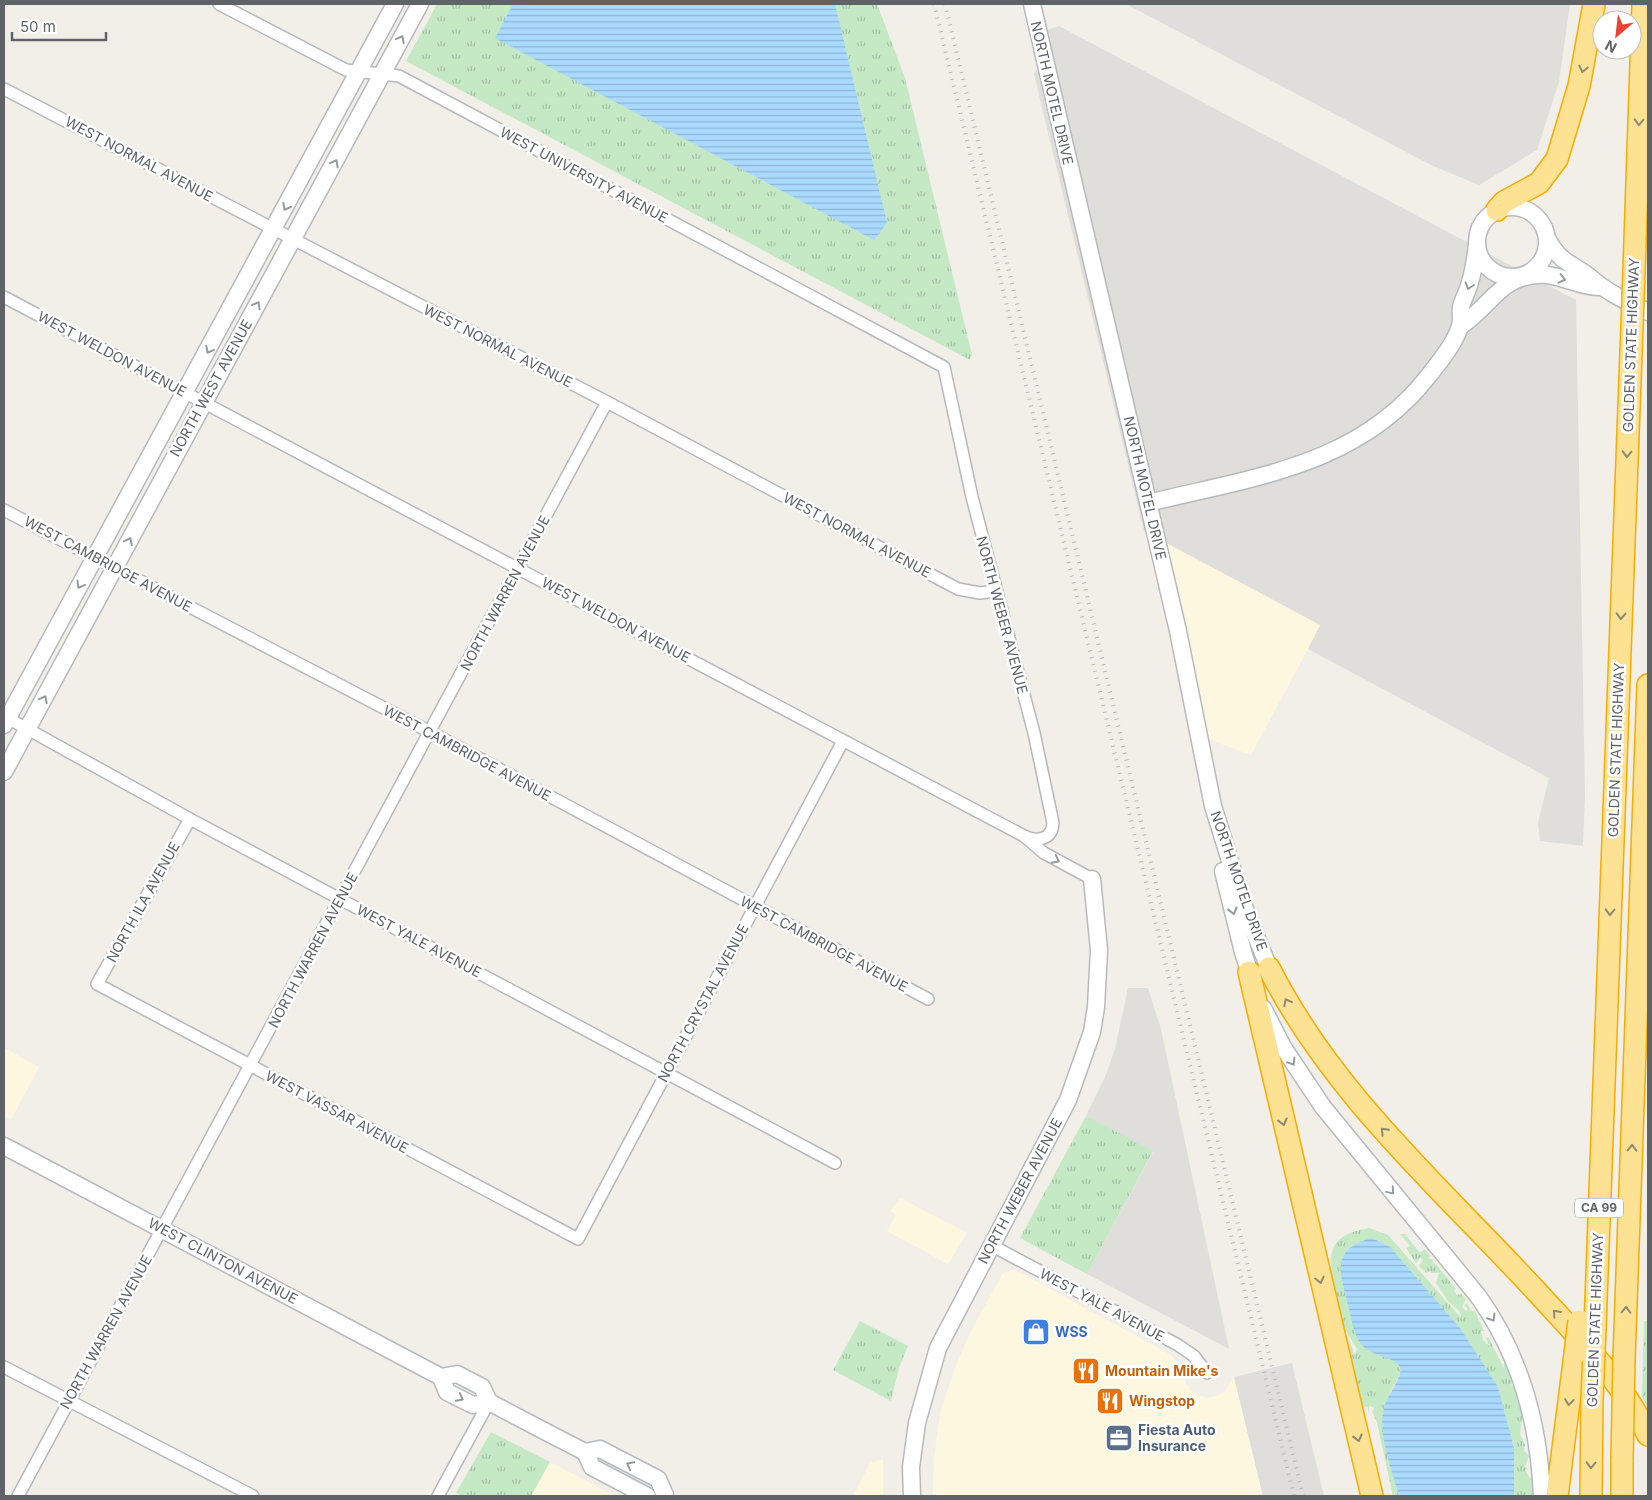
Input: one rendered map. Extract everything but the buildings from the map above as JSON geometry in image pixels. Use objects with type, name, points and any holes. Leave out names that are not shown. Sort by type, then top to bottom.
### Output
[{"type":"highway","points":[[1497,210],[1504,202],[1539,183],[1556,159],[1579,86],[1594,4]]},
{"type":"highway","name":"GOLDEN STATE HIGHWAY","points":[[1590,1496],[1592,1399],[1587,1325],[1603,1088],[1643,4]]},
{"type":"highway","name":"CA 99","points":[[1622,1496],[1624,1359],[1648,685]]},
{"type":"highway","points":[[1642,857],[1648,994]]},
{"type":"highway","points":[[1259,970],[1340,1081],[1375,1122],[1560,1317],[1605,1370],[1637,1415],[1648,1435]]},
{"type":"highway","points":[[1259,970],[1372,1496]]},
{"type":"highway","points":[[1557,1496],[1575,1354],[1587,1325]]},
{"type":"main road","name":"NORTH WEST AVENUE","points":[[5,720],[186,393],[396,4]]},
{"type":"main road","name":"NORTH WEST AVENUE","points":[[4,772],[420,4]]},
{"type":"main road","name":"NORTH MOTEL DRIVE","points":[[1032,4],[1178,632],[1213,806],[1245,909],[1259,970],[1278,1038],[1304,1082],[1371,1167],[1478,1296],[1496,1323],[1514,1359],[1530,1406],[1539,1447],[1542,1496]]},
{"type":"main road","points":[[1461,326],[1461,308],[1473,271],[1481,224],[1497,210],[1519,207],[1530,211],[1542,224],[1548,240],[1559,258],[1590,278],[1599,287],[1648,312]]},
{"type":"main road","points":[[1148,503],[1309,462],[1351,443],[1382,423],[1413,394],[1438,364],[1461,326],[1476,315],[1497,291],[1534,270],[1542,262],[1548,240]]},
{"type":"main road","points":[[1477,245],[1482,260],[1493,272],[1514,277],[1547,275],[1586,287],[1599,287]]},
{"type":"main road","name":"NORTH WEBER AVENUE","points":[[912,1496],[911,1466],[915,1436],[929,1373],[938,1348],[1068,1100],[1092,1032],[1096,1007],[1099,950],[1092,879]]},
{"type":"main road","name":"WEST CLINTON AVENUE","points":[[4,1146],[441,1377],[457,1374],[482,1387],[489,1402],[585,1452],[592,1467],[647,1496]]},
{"type":"main road","name":"WEST CLINTON AVENUE","points":[[585,1452],[600,1449],[658,1479],[662,1496]]},
{"type":"street","name":"WEST UNIVERSITY AVENUE","points":[[219,4],[346,70],[399,76],[944,367]]},
{"type":"street","name":"WEST NORMAL AVENUE","points":[[4,89],[607,402],[958,589],[980,593],[995,591]]},
{"type":"street","name":"WEST WELDON AVENUE","points":[[4,297],[1024,836],[1044,853],[1092,879]]},
{"type":"street","name":"NORTH WEBER AVENUE","points":[[944,367],[972,497],[995,591],[1034,733],[1053,823],[1052,831],[1047,837],[1036,840],[1024,836]]},
{"type":"street","name":"NORTH WARREN AVENUE","points":[[18,1496],[68,1401],[163,1230],[607,402]]},
{"type":"street","name":"WEST CAMBRIDGE AVENUE","points":[[4,510],[430,732],[928,999]]},
{"type":"street","name":"WEST YALE AVENUE","points":[[5,720],[27,729],[190,819],[836,1163]]},
{"type":"street","name":"NORTH CRYSTAL AVENUE","points":[[578,1239],[843,741]]},
{"type":"street","name":"NORTH ILA AVENUE","points":[[97,984],[190,819]]},
{"type":"street","name":"WEST VASSAR AVENUE","points":[[97,984],[578,1239]]},
{"type":"street","name":"WEST YALE AVENUE","points":[[991,1245],[1178,1345],[1194,1356],[1207,1373]]},
{"type":"street","points":[[4,1367],[253,1496]]},
{"type":"street","points":[[438,1496],[489,1402]]},
{"type":"shaded area","points":[[1126,4],[1570,4],[1559,82],[1537,150],[1479,185],[1431,165]]},
{"type":"shaded area","points":[[1059,26],[1576,300],[1585,797],[1583,846],[1540,841],[1538,822],[1549,778],[1308,649],[1320,625],[1144,531],[1034,74],[1037,69],[1033,51],[1035,40],[1044,31]]},
{"type":"shaded area","points":[[1144,531],[1321,625],[1251,755],[1192,733]]},
{"type":"shaded area","points":[[1128,988],[1148,988],[1161,1029],[1229,1349],[1087,1274],[1153,1152],[1086,1116],[1105,1077],[1115,1049]]},
{"type":"shaded area","points":[[4,1048],[39,1067],[11,1120],[4,1116]]},
{"type":"shaded area","points":[[900,1198],[967,1233],[948,1264],[887,1231],[896,1214],[890,1211]]},
{"type":"shaded area","points":[[1015,1270],[1171,1355],[1180,1365],[1185,1382],[1190,1390],[1199,1395],[1207,1398],[1217,1396],[1224,1392],[1234,1377],[1263,1496],[933,1496],[934,1458],[940,1413],[956,1365],[970,1333],[1003,1273]]},
{"type":"shaded area","points":[[1292,1363],[1324,1496],[1263,1496],[1234,1377]]},
{"type":"shaded area","points":[[883,1459],[883,1496],[853,1496],[871,1461],[872,1463]]},
{"type":"shaded area","points":[[550,1462],[615,1496],[531,1496]]},
{"type":"green space","points":[[437,4],[877,4],[905,78],[972,355],[970,360],[406,61]]},
{"type":"green space","points":[[1086,1116],[1153,1151],[1087,1274],[1020,1238]]},
{"type":"green space","points":[[1369,1228],[1388,1235],[1462,1319],[1459,1311],[1448,1301],[1436,1283],[1439,1273],[1431,1273],[1431,1271],[1426,1273],[1419,1266],[1423,1260],[1420,1257],[1416,1263],[1406,1248],[1410,1246],[1400,1234],[1405,1234],[1420,1253],[1425,1249],[1430,1256],[1428,1258],[1433,1260],[1432,1264],[1435,1263],[1456,1289],[1454,1291],[1457,1295],[1461,1294],[1466,1299],[1462,1307],[1466,1311],[1468,1309],[1464,1305],[1467,1303],[1471,1311],[1475,1311],[1484,1331],[1481,1331],[1483,1340],[1490,1347],[1486,1338],[1488,1337],[1504,1368],[1504,1362],[1508,1365],[1514,1383],[1511,1384],[1516,1389],[1523,1409],[1520,1434],[1525,1445],[1524,1450],[1529,1456],[1525,1467],[1529,1470],[1525,1469],[1530,1479],[1533,1471],[1536,1489],[1534,1496],[1514,1496],[1514,1448],[1498,1387],[1375,1354],[1395,1360],[1401,1368],[1389,1396],[1384,1420],[1386,1446],[1399,1496],[1393,1496],[1377,1423],[1372,1411],[1374,1407],[1369,1406],[1369,1413],[1367,1406],[1363,1408],[1360,1399],[1343,1336],[1348,1338],[1355,1355],[1357,1349],[1343,1326],[1336,1304],[1332,1279],[1331,1257],[1336,1244],[1348,1234]]},
{"type":"green space","points":[[860,1321],[908,1346],[899,1368],[891,1401],[833,1370]]},
{"type":"green space","points":[[1644,1321],[1648,1321],[1648,1408],[1642,1397]]},
{"type":"green space","points":[[491,1432],[550,1462],[531,1496],[462,1496],[456,1493]]},
{"type":"water","points":[[513,4],[835,4],[887,223],[874,240],[495,38]]},
{"type":"water","points":[[1372,1238],[1390,1247],[1460,1328],[1498,1387],[1514,1448],[1514,1496],[1399,1496],[1387,1455],[1382,1423],[1384,1407],[1398,1380],[1401,1368],[1392,1360],[1366,1349],[1359,1341],[1353,1327],[1341,1274],[1343,1257],[1349,1249],[1358,1243]]},
{"type":"railway","points":[[934,4],[1294,1496]]},
{"type":"railway","points":[[945,4],[1303,1496]]},
{"type":"place","name":"WSS","points":[[1036,1332]]},
{"type":"place","name":"Mountain Mike's","points":[[1086,1371]]},
{"type":"place","name":"Wingstop","points":[[1110,1401]]},
{"type":"place","name":"Fiesta Auto Insurance","points":[[1119,1438]]}]
